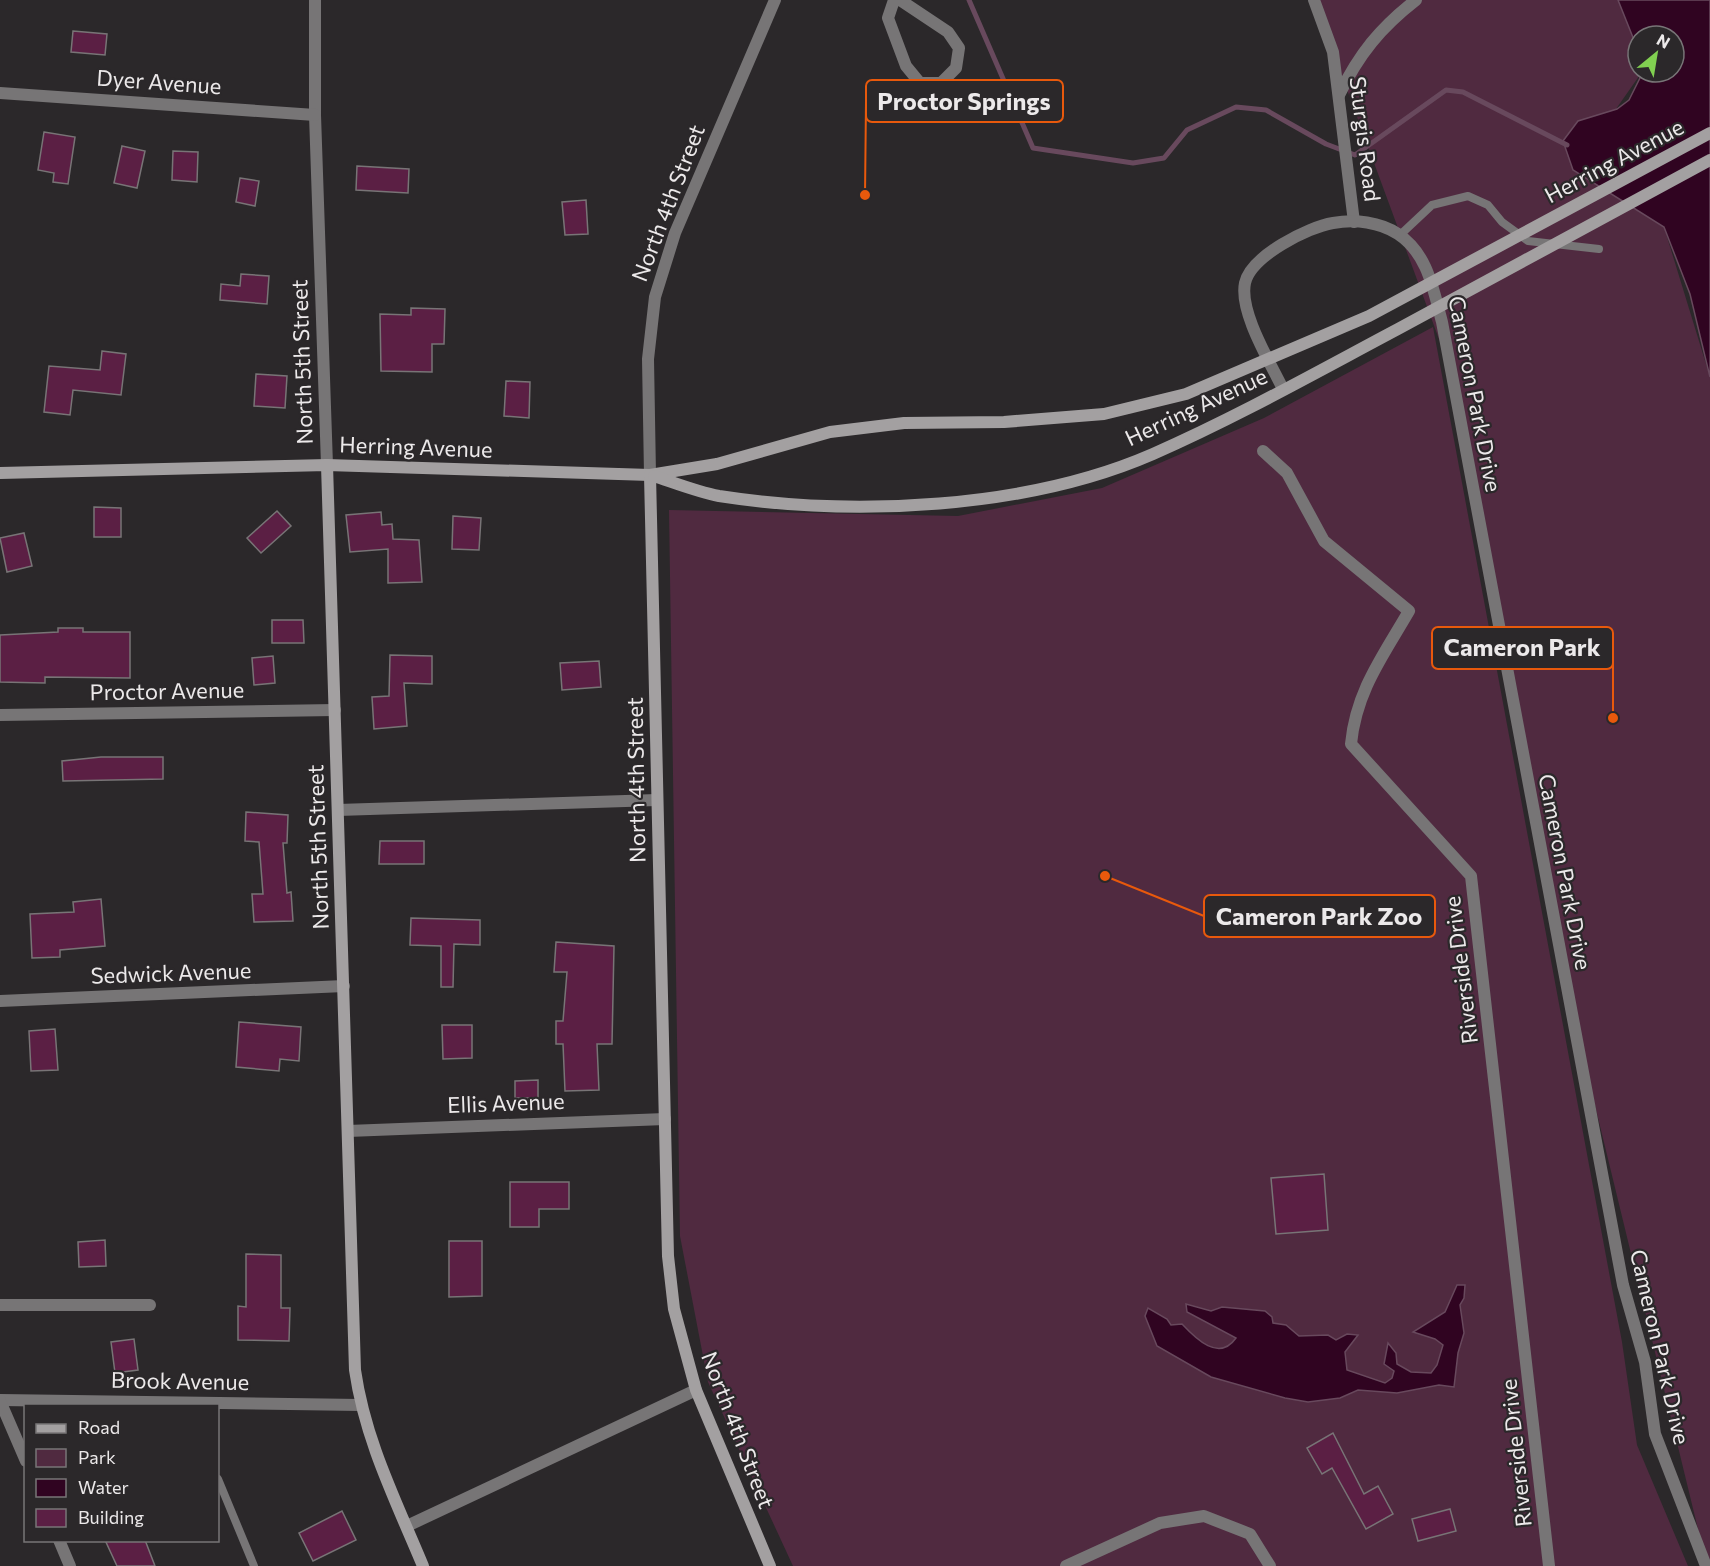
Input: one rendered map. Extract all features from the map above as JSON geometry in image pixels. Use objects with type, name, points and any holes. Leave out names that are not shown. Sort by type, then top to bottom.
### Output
[{"type":"main road","name":"Herring Avenue","points":[[0,473],[327,465],[650,475],[717,464],[830,432],[904,423],[1004,422],[1104,414],[1186,394],[1369,316],[1710,133]]},
{"type":"main road","name":"Herring Avenue","points":[[650,475],[717,496],[812,505],[929,504],[985,498],[1093,475],[1152,454],[1283,389],[1710,160]]},
{"type":"main road","name":"North 5th Street","points":[[327,465],[355,1370],[360,1405],[373,1450],[423,1566]]},
{"type":"main road","name":"North 4th Street","points":[[650,475],[668,1256],[674,1309],[696,1390],[770,1566]]},
{"type":"street","name":"North 5th Street","points":[[315,0],[315,115],[327,465]]},
{"type":"street","name":"North 4th Street","points":[[650,475],[648,359],[655,297],[675,233],[775,0]]},
{"type":"street","points":[[894,0],[888,18],[906,66],[920,83],[941,83],[956,68],[958,48],[948,32],[900,0]]},
{"type":"street","name":"Sturgis Road","points":[[1283,389],[1245,305],[1245,282],[1257,263],[1299,235],[1332,223],[1354,222],[1333,52],[1314,0]]},
{"type":"street","points":[[1338,96],[1361,54],[1387,22],[1416,0]]},
{"type":"street","name":"Dyer Avenue","points":[[0,93],[315,115]]},
{"type":"street","name":"Cameron Park Drive","points":[[1354,222],[1382,224],[1400,235],[1421,255],[1442,322],[1623,1286],[1645,1362],[1655,1434],[1706,1566]]},
{"type":"street","name":"Riverside Drive","points":[[1263,451],[1287,473],[1324,541],[1409,611],[1365,687],[1353,717],[1351,744],[1472,876],[1549,1566]]},
{"type":"street","name":"Proctor Avenue","points":[[0,715],[335,710]]},
{"type":"street","points":[[338,810],[657,800]]},
{"type":"street","name":"Sedwick Avenue","points":[[0,1001],[344,986]]},
{"type":"street","name":"Ellis Avenue","points":[[348,1131],[665,1119]]},
{"type":"street","points":[[0,1305],[150,1305]]},
{"type":"street","points":[[406,1526],[696,1390]]},
{"type":"street","points":[[0,1401],[24,1456]]},
{"type":"street","name":"Brook Avenue","points":[[0,1401],[187,1404]]},
{"type":"street","name":"Brook Avenue","points":[[219,1404],[360,1405]]},
{"type":"street","points":[[1066,1566],[1160,1523],[1204,1516],[1250,1534],[1270,1566]]},
{"type":"street","points":[[60,1542],[70,1566]]},
{"type":"lane","points":[[1400,235],[1432,205],[1468,196],[1488,206],[1502,222],[1528,241],[1599,249]]},
{"type":"lane","points":[[219,1481],[254,1566]]},
{"type":"green space","points":[[1310,0],[1629,0],[1635,24],[1626,24],[1626,84],[1634,84],[1573,170],[1664,227],[1710,377],[1710,1566],[1707,1566],[1565,982],[1450,369],[1318,11]]},
{"type":"green space","points":[[1433,327],[1622,1342],[1637,1445],[1688,1566],[793,1566],[708,1382],[680,1236],[669,510],[958,516],[1102,488],[1264,418]]},
{"type":"water","points":[[1618,0],[1710,0],[1710,377],[1690,294],[1664,227],[1573,170],[1563,141],[1578,121],[1617,109],[1629,100],[1637,84],[1686,84],[1686,24],[1628,24]]},
{"type":"water","points":[[1457,1285],[1465,1285],[1464,1298],[1460,1305],[1464,1333],[1458,1353],[1454,1387],[1439,1385],[1397,1393],[1358,1390],[1340,1398],[1308,1402],[1285,1398],[1211,1377],[1157,1346],[1145,1316],[1148,1308],[1167,1319],[1171,1325],[1182,1324],[1194,1336],[1215,1348],[1229,1345],[1236,1338],[1187,1312],[1186,1304],[1211,1311],[1222,1307],[1265,1311],[1272,1317],[1273,1323],[1286,1325],[1299,1336],[1328,1335],[1336,1340],[1347,1334],[1358,1335],[1345,1352],[1347,1370],[1385,1383],[1392,1378],[1394,1371],[1384,1364],[1388,1343],[1396,1353],[1397,1364],[1411,1372],[1431,1373],[1437,1365],[1443,1345],[1435,1339],[1413,1332],[1445,1312]]},
{"type":"building","points":[[73,31],[107,34],[105,55],[71,52]]},
{"type":"building","points":[[44,132],[75,137],[68,184],[53,182],[54,173],[38,170]]},
{"type":"building","points":[[122,146],[145,151],[137,188],[114,183]]},
{"type":"building","points":[[173,151],[198,152],[197,182],[172,180]]},
{"type":"building","points":[[357,166],[409,169],[408,193],[356,190]]},
{"type":"building","points":[[240,178],[259,181],[255,206],[236,202]]},
{"type":"building","points":[[586,200],[588,234],[565,235],[562,202]]},
{"type":"building","points":[[241,274],[269,276],[267,304],[220,300],[221,284],[240,286]]},
{"type":"building","points":[[411,308],[445,309],[444,344],[432,344],[432,372],[381,371],[380,314],[411,315]]},
{"type":"building","points":[[102,351],[126,354],[121,395],[73,390],[70,415],[44,412],[49,366],[100,370]]},
{"type":"building","points":[[256,374],[287,376],[285,408],[254,406]]},
{"type":"building","points":[[506,381],[530,382],[529,418],[504,416]]},
{"type":"building","points":[[94,507],[121,508],[121,537],[94,537]]},
{"type":"building","points":[[277,511],[291,526],[261,553],[247,538]]},
{"type":"building","points":[[381,512],[382,525],[392,524],[393,539],[419,540],[422,582],[388,583],[388,549],[350,552],[346,515]]},
{"type":"building","points":[[453,516],[481,518],[479,550],[452,549]]},
{"type":"building","points":[[24,533],[32,566],[7,572],[0,538]]},
{"type":"building","points":[[272,620],[303,620],[304,643],[272,643]]},
{"type":"building","points":[[58,628],[83,628],[83,632],[130,632],[130,678],[45,677],[45,683],[0,682],[0,635],[58,632]]},
{"type":"building","points":[[390,655],[432,656],[432,684],[404,683],[407,726],[374,729],[372,697],[389,696]]},
{"type":"building","points":[[273,656],[275,683],[254,685],[252,658]]},
{"type":"building","points":[[599,661],[601,687],[562,690],[560,663]]},
{"type":"building","points":[[101,757],[163,757],[163,779],[63,781],[62,761]]},
{"type":"building","points":[[246,812],[288,815],[287,843],[283,843],[287,893],[291,892],[293,921],[254,922],[252,894],[263,894],[259,842],[245,841]]},
{"type":"building","points":[[380,841],[424,841],[424,864],[379,864]]},
{"type":"building","points":[[101,899],[105,946],[60,950],[60,957],[32,958],[30,914],[74,912],[73,902]]},
{"type":"building","points":[[411,918],[480,920],[480,945],[454,944],[453,987],[441,987],[441,946],[410,945]]},
{"type":"building","points":[[556,942],[614,946],[612,1044],[597,1044],[599,1090],[565,1091],[563,1044],[556,1044],[556,1021],[563,1021],[567,972],[554,972]]},
{"type":"building","points":[[239,1022],[301,1027],[299,1061],[280,1059],[279,1071],[236,1067]]},
{"type":"building","points":[[442,1025],[472,1025],[472,1058],[443,1059]]},
{"type":"building","points":[[55,1029],[58,1070],[31,1071],[29,1031]]},
{"type":"building","points":[[538,1080],[538,1098],[515,1098],[515,1081]]},
{"type":"building","points":[[1324,1174],[1328,1230],[1276,1234],[1271,1178]]},
{"type":"building","points":[[510,1182],[569,1182],[569,1209],[539,1209],[539,1227],[510,1227]]},
{"type":"building","points":[[105,1240],[106,1266],[79,1267],[78,1242]]},
{"type":"building","points":[[449,1241],[482,1241],[482,1296],[449,1297]]},
{"type":"building","points":[[246,1254],[281,1255],[281,1308],[290,1308],[289,1341],[238,1340],[238,1306],[246,1307]]},
{"type":"building","points":[[134,1339],[138,1370],[115,1373],[111,1342]]},
{"type":"building","points":[[1333,1433],[1364,1494],[1378,1486],[1393,1514],[1366,1529],[1332,1468],[1322,1474],[1307,1448]]},
{"type":"building","points":[[1450,1509],[1456,1531],[1418,1541],[1412,1519]]},
{"type":"building","points":[[342,1511],[356,1540],[313,1561],[299,1533]]},
{"type":"building","points":[[106,1542],[146,1542],[155,1566],[117,1566]]},
{"type":"waterway","points":[[969,0],[1033,148],[1133,163],[1164,158],[1187,130],[1236,107],[1266,110],[1326,144],[1355,155],[1446,90],[1463,92],[1567,145]]},
{"type":"place","name":"Proctor Springs","points":[[865,195]]},
{"type":"place","name":"Cameron Park","points":[[1613,718]]},
{"type":"place","name":"Cameron Park Zoo","points":[[1105,876]]}]
